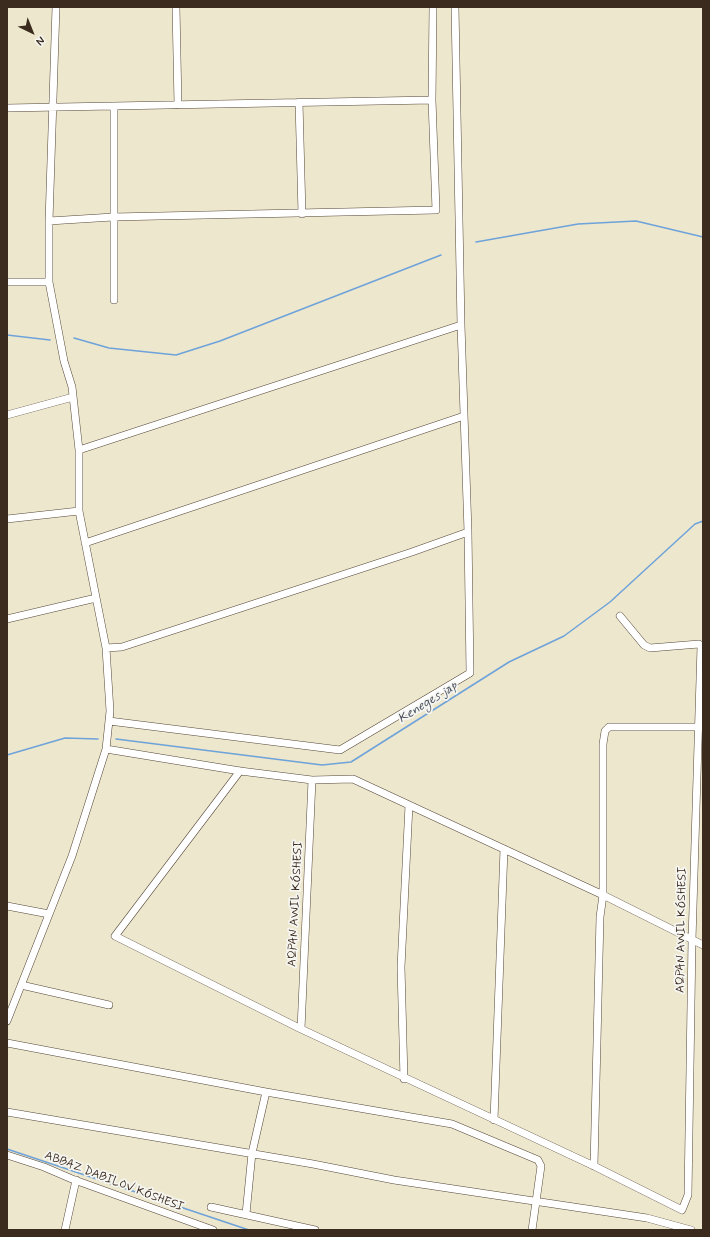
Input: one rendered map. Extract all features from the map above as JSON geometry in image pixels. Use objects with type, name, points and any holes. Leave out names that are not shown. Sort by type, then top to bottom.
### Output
[{"type":"street","points":[[7,1021],[72,856],[106,749],[110,711],[106,648],[79,511],[79,450],[72,387],[59,341],[49,282],[49,221],[56,7]]},
{"type":"street","points":[[176,7],[178,105]]},
{"type":"street","points":[[49,221],[113,217],[436,210],[432,100],[433,7]]},
{"type":"street","points":[[108,721],[340,750],[470,673],[455,7]]},
{"type":"street","points":[[7,108],[432,100]]},
{"type":"street","points":[[298,102],[302,214]]},
{"type":"street","points":[[114,106],[114,300]]},
{"type":"street","points":[[7,282],[49,282]]},
{"type":"street","points":[[79,450],[461,325]]},
{"type":"street","points":[[7,415],[73,397]]},
{"type":"street","points":[[85,543],[464,416]]},
{"type":"street","points":[[7,519],[79,511]]},
{"type":"street","points":[[106,648],[122,646],[412,552],[468,532]]},
{"type":"street","points":[[7,619],[96,598]]},
{"type":"street","points":[[240,771],[115,936],[404,1079],[594,1166],[682,1210],[688,1195],[692,940],[701,727],[701,646],[699,644],[650,648],[644,645],[620,616]]},
{"type":"street","points":[[594,1166],[600,917],[603,895],[603,744],[605,731],[609,727],[701,727]]},
{"type":"street","points":[[106,749],[240,771],[312,780],[353,780],[603,895],[703,945]]},
{"type":"street","points":[[301,1029],[312,780]]},
{"type":"street","points":[[404,1079],[401,967],[409,805]]},
{"type":"street","points":[[494,1120],[504,849]]},
{"type":"street","points":[[7,906],[49,914]]},
{"type":"street","points":[[21,986],[110,1005]]},
{"type":"street","points":[[7,1043],[266,1092],[452,1124],[538,1160],[541,1166],[532,1230]]},
{"type":"street","points":[[246,1214],[252,1154],[266,1092]]},
{"type":"street","points":[[7,1112],[313,1164],[394,1180],[648,1218],[691,1230]]},
{"type":"street","name":"ABBAZ DABILOV KÓSHESI","points":[[7,1155],[44,1167],[213,1230]]},
{"type":"street","points":[[65,1230],[76,1180]]},
{"type":"street","points":[[211,1207],[315,1230]]},
{"type":"waterway","points":[[476,242],[578,224],[636,221],[703,237]]},
{"type":"waterway","points":[[74,338],[109,348],[176,355],[220,341],[441,255]]},
{"type":"waterway","points":[[7,335],[50,340]]},
{"type":"waterway","name":"Keneges jap","points":[[116,739],[322,765],[351,762],[509,662],[564,636],[610,602],[695,524],[703,521]]},
{"type":"waterway","name":"Keneges jap","points":[[7,755],[65,738],[98,739]]},
{"type":"waterway","points":[[7,1149],[249,1230]]}]
